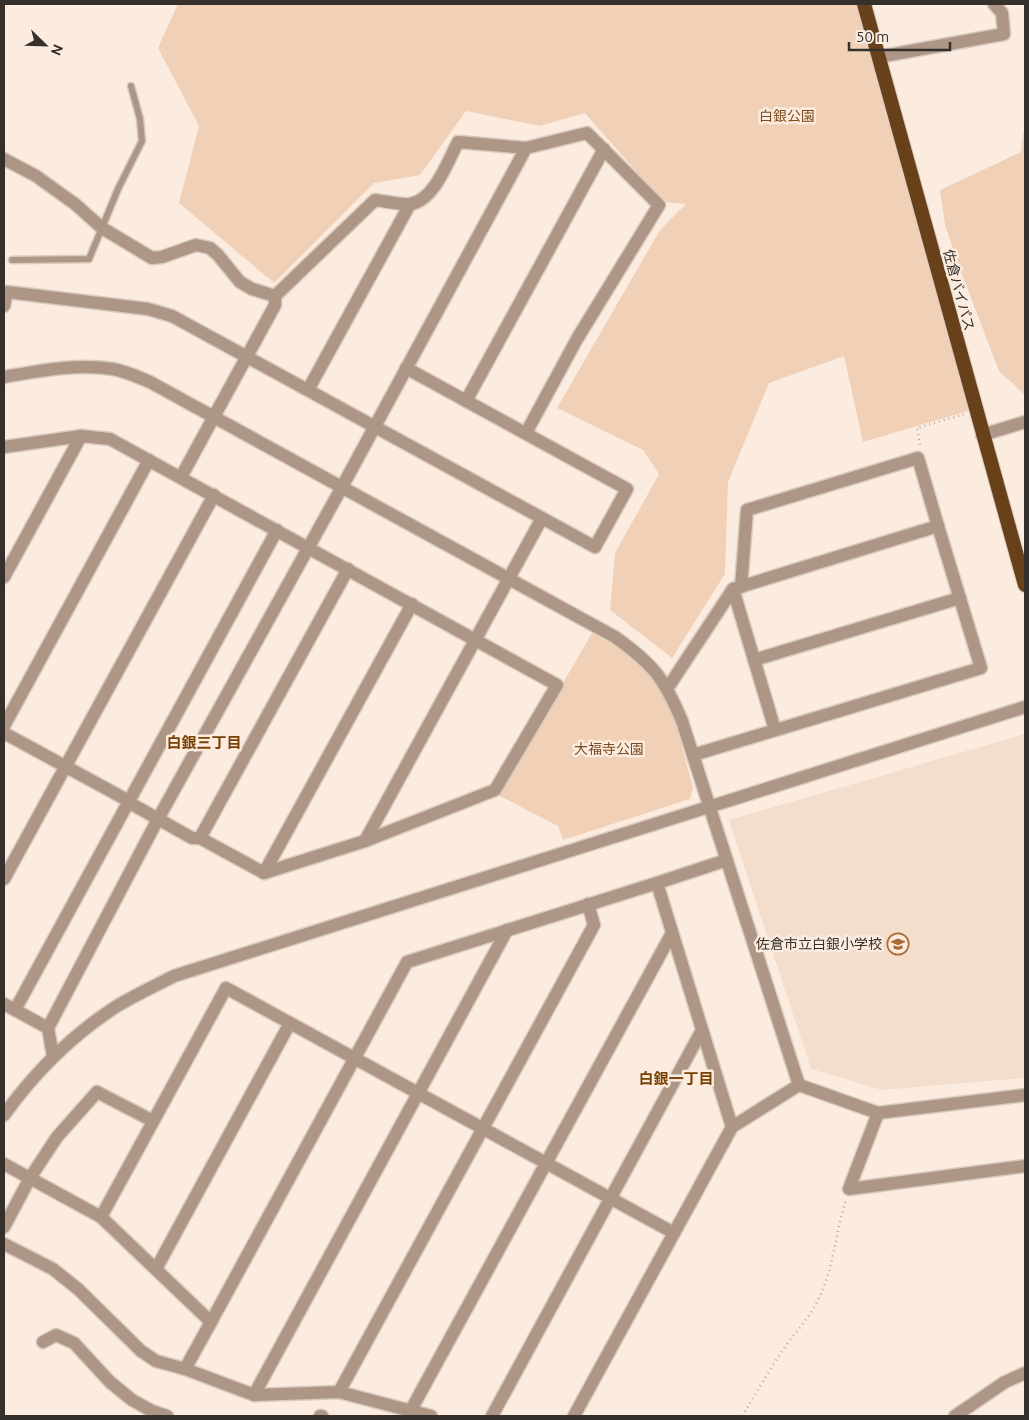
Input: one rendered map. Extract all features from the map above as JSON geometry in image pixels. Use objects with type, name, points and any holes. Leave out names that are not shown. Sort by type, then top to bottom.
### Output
[{"type":"highway","name":"佐倉バイパス","points":[[864,4],[1025,585]]},
{"type":"street","points":[[878,57],[1004,34],[1002,13],[994,4]]},
{"type":"street","points":[[181,477],[275,305],[275,296],[375,200],[410,204],[428,195],[436,184],[458,142],[526,148],[588,133],[659,205],[577,339],[526,433]]},
{"type":"street","points":[[53,1056],[48,1028],[158,819],[307,547],[342,487],[526,148]]},
{"type":"street","points":[[466,401],[604,149]]},
{"type":"street","points":[[4,159],[36,176],[75,204],[102,228],[152,258],[162,257],[196,245],[210,248],[240,282],[252,289],[275,296]]},
{"type":"street","points":[[308,390],[410,204]]},
{"type":"street","points":[[4,306],[7,292],[148,309],[172,316],[595,547],[627,489],[406,368]]},
{"type":"street","points":[[4,377],[61,369],[96,367],[115,370],[150,382],[615,636],[646,660],[662,679],[682,721],[800,1085]]},
{"type":"street","points":[[982,435],[1025,422]]},
{"type":"street","points":[[4,577],[81,436]]},
{"type":"street","points":[[4,447],[81,436],[110,439],[558,685],[495,790],[365,842],[264,874],[200,838],[192,838],[4,732]]},
{"type":"street","points":[[693,755],[776,730],[981,668],[918,458],[748,510],[737,588],[754,660],[776,730]]},
{"type":"street","points":[[4,726],[149,460]]},
{"type":"street","points":[[4,879],[214,495]]},
{"type":"street","points":[[365,842],[542,518]]},
{"type":"street","points":[[667,689],[737,588],[938,526]]},
{"type":"street","points":[[48,1028],[9,1007],[128,802],[277,530]]},
{"type":"street","points":[[200,838],[348,569]]},
{"type":"street","points":[[754,660],[960,598]]},
{"type":"street","points":[[264,874],[412,604]]},
{"type":"street","points":[[4,1114],[21,1090],[53,1056],[116,1006],[174,976],[1025,707]]},
{"type":"street","points":[[185,1369],[407,962],[727,860]]},
{"type":"street","points":[[656,883],[732,1127]]},
{"type":"street","points":[[339,1392],[594,925],[588,904]]},
{"type":"street","points":[[254,1395],[507,930]]},
{"type":"street","points":[[409,1413],[672,933]]},
{"type":"street","points":[[101,1217],[226,988],[674,1233]]},
{"type":"street","points":[[156,1269],[290,1023]]},
{"type":"street","points":[[492,1416],[702,1030]]},
{"type":"street","points":[[800,1085],[878,1112],[1025,1094]]},
{"type":"street","points":[[574,1416],[732,1127],[800,1085]]},
{"type":"street","points":[[4,1227],[30,1178],[57,1138],[97,1092],[153,1121]]},
{"type":"street","points":[[878,1112],[849,1189],[1025,1166]]},
{"type":"street","points":[[4,1164],[101,1217],[210,1322]]},
{"type":"street","points":[[4,1244],[53,1269],[78,1289],[141,1351],[156,1360],[254,1395],[339,1392],[409,1413],[432,1416]]},
{"type":"street","points":[[43,1342],[56,1335],[74,1343],[110,1382],[132,1400],[141,1412],[167,1416]]},
{"type":"street","points":[[955,1416],[1005,1382],[1025,1373]]},
{"type":"lane","points":[[12,260],[89,259],[118,188],[142,141],[140,119],[131,86]]},
{"type":"path","points":[[918,458],[920,446],[917,428],[976,410]]},
{"type":"path","points":[[742,1416],[788,1343],[801,1328],[818,1301],[830,1272],[841,1213],[849,1189]]},
{"type":"shaded area","name":"佐倉市立白銀小学校","points":[[1025,734],[1025,1078],[882,1090],[811,1069],[729,820]]},
{"type":"green space","name":"白銀公園","points":[[178,4],[857,4],[903,175],[971,410],[863,442],[844,356],[769,383],[728,482],[725,574],[672,658],[610,610],[615,553],[659,474],[643,450],[557,408],[660,230],[686,204],[663,202],[585,113],[540,126],[466,111],[420,175],[374,183],[274,283],[179,203],[199,126],[158,48]]},
{"type":"green space","points":[[1025,120],[1025,395],[999,371],[945,225],[940,190],[1021,152]]},
{"type":"green space","name":"大福寺公園","points":[[592,633],[616,646],[641,665],[655,682],[669,705],[693,788],[690,799],[563,840],[558,826],[498,795]]},
{"type":"place","name":"佐倉市立白銀小学校","points":[[898,944]]},
{"type":"district","name":"白銀三丁目","points":[[204,742]]},
{"type":"district","name":"白銀一丁目","points":[[676,1078]]}]
